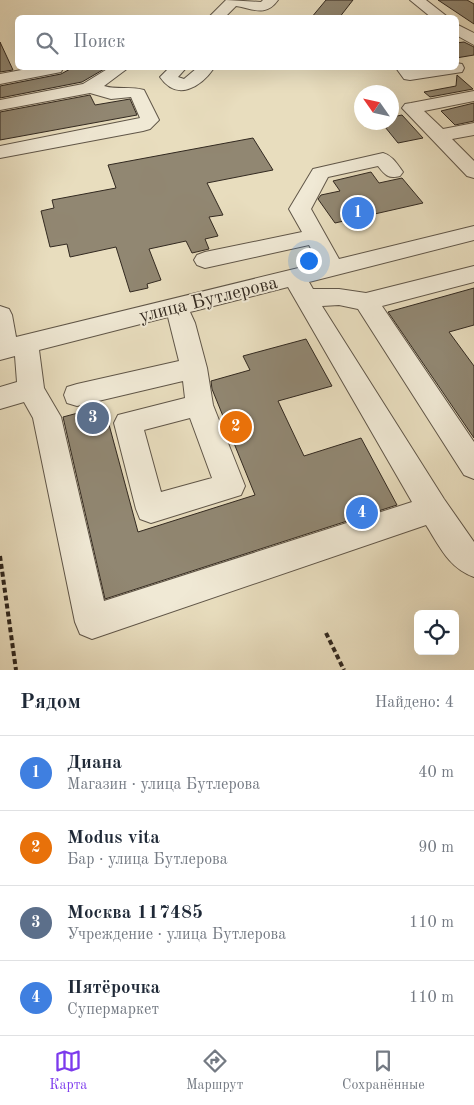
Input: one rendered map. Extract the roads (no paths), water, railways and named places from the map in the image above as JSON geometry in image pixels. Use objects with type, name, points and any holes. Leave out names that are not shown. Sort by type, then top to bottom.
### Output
[{"type":"street","points":[[218,15],[233,1],[264,7],[271,0]]},
{"type":"street","points":[[417,0],[438,15]]},
{"type":"street","points":[[459,30],[474,40]]},
{"type":"street","points":[[459,67],[474,65]]},
{"type":"street","points":[[0,79],[45,70]]},
{"type":"street","points":[[0,105],[91,87],[117,70]]},
{"type":"street","points":[[176,70],[168,78],[175,83],[188,86],[204,70]]},
{"type":"street","points":[[406,70],[410,75],[439,70]]},
{"type":"street","points":[[0,152],[143,125],[150,120],[138,94],[131,92],[111,94],[91,87]]},
{"type":"street","points":[[474,96],[411,108],[474,172]]},
{"type":"street","points":[[438,136],[474,129]]},
{"type":"street","points":[[332,268],[300,209],[320,173],[383,159],[393,172]]},
{"type":"street","name":"улица Бутлерова","points":[[10,348],[176,306],[300,288],[332,268],[474,233]]},
{"type":"street","points":[[205,260],[314,236]]},
{"type":"street","points":[[300,288],[366,302],[474,274]]},
{"type":"street","points":[[300,288],[433,509],[460,550],[474,562]]},
{"type":"street","points":[[366,302],[474,466]]},
{"type":"street","points":[[176,306],[183,323],[194,368],[199,405]]},
{"type":"street","points":[[0,315],[10,348],[47,417],[92,622],[433,509]]},
{"type":"street","points":[[77,395],[194,368]]},
{"type":"street","points":[[0,398],[31,389]]},
{"type":"place","name":"Диана","points":[[358,213]]},
{"type":"place","name":"Москва 117485","points":[[93,418]]},
{"type":"place","name":"Modus vita","points":[[236,427]]},
{"type":"place","name":"Пятёрочка","points":[[362,513]]}]
